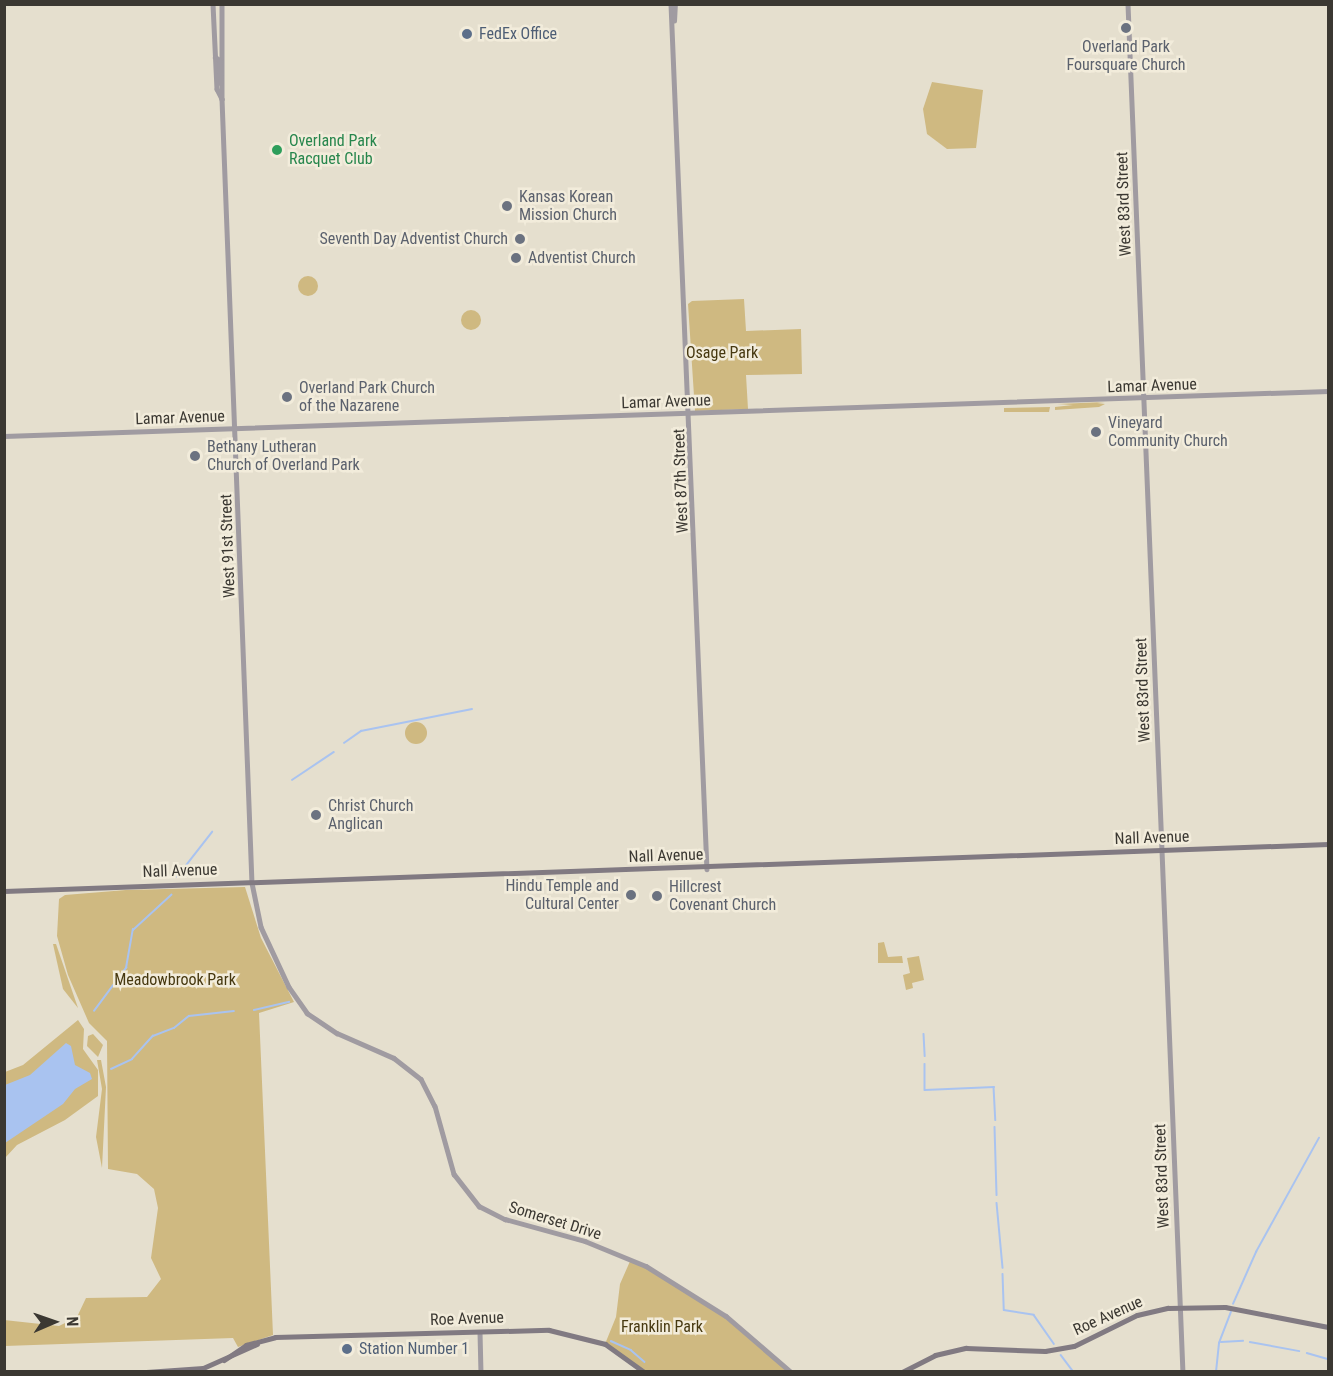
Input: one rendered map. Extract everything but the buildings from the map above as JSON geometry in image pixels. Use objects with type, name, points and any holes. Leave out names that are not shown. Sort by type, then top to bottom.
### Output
[{"type":"main road","name":"Nall Avenue","points":[[4,891],[707,869],[1329,844]]},
{"type":"main road","name":"Roe Avenue","points":[[902,1371],[935,1355],[966,1348],[1045,1351],[1073,1346],[1137,1315],[1180,1307],[1225,1307],[1329,1327]]},
{"type":"main road","name":"Roe Avenue","points":[[146,1371],[194,1370],[279,1338],[480,1332],[573,1334],[608,1346],[644,1371]]},
{"type":"street","name":"West 91st Street","points":[[213,4],[217,89],[222,99]]},
{"type":"street","name":"West 91st Street","points":[[222,4],[224,56],[222,99],[252,883]]},
{"type":"street","name":"West 87th Street","points":[[673,4],[707,869]]},
{"type":"street","name":"West 83rd Street","points":[[1129,6],[1183,1371]]},
{"type":"street","points":[[214,34],[218,55],[224,56]]},
{"type":"street","points":[[215,57],[219,60],[224,87]]},
{"type":"street","name":"Lamar Avenue","points":[[4,436],[1329,391]]},
{"type":"street","name":"Somerset Drive","points":[[252,883],[261,927],[293,994],[307,1013],[328,1029],[394,1058],[421,1079],[435,1106],[454,1174],[472,1200],[499,1217],[585,1241],[646,1266],[726,1316],[791,1371]]},
{"type":"street","points":[[480,1332],[482,1371]]},
{"type":"green space","points":[[932,82],[983,90],[976,148],[947,149],[927,134],[923,109]]},
{"type":"green space","points":[[308,276],[315,279],[318,286],[315,293],[308,296],[301,293],[298,286],[301,279]]},
{"type":"green space","name":"Osage Park","points":[[744,299],[746,331],[801,329],[802,374],[746,375],[748,409],[695,411],[688,304],[692,301]]},
{"type":"green space","points":[[467,310],[475,310],[481,316],[481,324],[475,330],[467,330],[461,324],[461,316]]},
{"type":"green space","points":[[1105,402],[1097,403],[1105,404],[1099,407],[1055,410],[1055,407],[1073,405],[1057,404]]},
{"type":"green space","points":[[1050,407],[1049,412],[1004,412],[1004,408]]},
{"type":"green space","points":[[416,722],[424,725],[427,733],[424,741],[416,744],[408,741],[405,733],[408,725]]},
{"type":"green space","name":"Meadowbrook Park","points":[[245,887],[261,938],[294,1002],[259,1013],[273,1335],[238,1347],[233,1338],[5,1346],[4,1320],[59,1326],[77,1317],[86,1298],[147,1297],[161,1279],[151,1258],[158,1208],[154,1189],[137,1174],[108,1169],[107,1041],[89,1023],[68,975],[57,936],[59,899],[65,895],[126,890]]},
{"type":"green space","points":[[884,942],[888,957],[902,956],[903,963],[878,963],[878,943]]},
{"type":"green space","points":[[53,944],[56,944],[78,1008],[63,989]]},
{"type":"green space","points":[[919,956],[924,980],[912,983],[913,988],[906,990],[903,975],[910,973],[907,958]]},
{"type":"green space","name":"Meadowbrook Park","points":[[78,1020],[84,1029],[83,1049],[98,1070],[98,1096],[65,1120],[17,1145],[5,1158],[5,1072],[23,1065]]},
{"type":"green space","points":[[93,1034],[103,1045],[98,1057],[87,1046],[88,1036]]},
{"type":"green space","points":[[97,1060],[101,1060],[106,1087],[102,1168],[96,1137],[102,1089]]},
{"type":"green space","name":"Franklin Park","points":[[631,1259],[726,1316],[787,1371],[644,1371],[605,1344],[616,1317],[620,1284]]},
{"type":"water","points":[[66,1043],[71,1046],[75,1065],[90,1073],[92,1079],[75,1089],[63,1104],[5,1143],[5,1085],[30,1075]]},
{"type":"waterway","points":[[344,743],[361,731],[472,709]]},
{"type":"waterway","points":[[292,780],[334,752]]},
{"type":"waterway","points":[[177,877],[212,832]]},
{"type":"waterway","points":[[94,1011],[126,968],[133,930],[171,895]]},
{"type":"waterway","points":[[254,1010],[289,1002]]},
{"type":"waterway","points":[[111,1069],[132,1059],[153,1036],[174,1028],[189,1016],[234,1011]]},
{"type":"waterway","points":[[924,1034],[925,1056]]},
{"type":"waterway","points":[[925,1064],[925,1090],[994,1087],[996,1120]]},
{"type":"waterway","points":[[995,1127],[997,1195]]},
{"type":"waterway","points":[[1233,1304],[1256,1252],[1319,1138]]},
{"type":"waterway","points":[[997,1203],[1003,1268]]},
{"type":"waterway","points":[[1003,1274],[1004,1310],[1034,1315],[1054,1344]]},
{"type":"waterway","points":[[1216,1372],[1219,1343],[1231,1312]]},
{"type":"waterway","points":[[611,1341],[631,1350],[645,1362]]},
{"type":"waterway","points":[[1221,1342],[1243,1341]]},
{"type":"waterway","points":[[1250,1342],[1299,1351]]},
{"type":"waterway","points":[[1307,1353],[1328,1359]]},
{"type":"waterway","points":[[1061,1355],[1074,1372]]},
{"type":"place","name":"Overland Park Foursquare Church","points":[[1126,28]]},
{"type":"place","name":"FedEx Office","points":[[467,34]]},
{"type":"place","name":"Overland Park Racquet Club","points":[[277,150]]},
{"type":"place","name":"Kansas Korean Mission Church","points":[[507,206]]},
{"type":"place","name":"Seventh Day Adventist Church","points":[[520,239]]},
{"type":"place","name":"Adventist Church","points":[[516,258]]},
{"type":"place","name":"Overland Park Church of the Nazarene","points":[[287,397]]},
{"type":"place","name":"Vineyard Community Church","points":[[1096,432]]},
{"type":"place","name":"Bethany Lutheran Church of Overland Park","points":[[195,456]]},
{"type":"place","name":"Christ Church Anglican","points":[[316,815]]},
{"type":"place","name":"Hindu Temple and Cultural Center","points":[[631,895]]},
{"type":"place","name":"Hillcrest Covenant Church","points":[[657,896]]},
{"type":"place","name":"Station Number 1","points":[[347,1349]]}]
